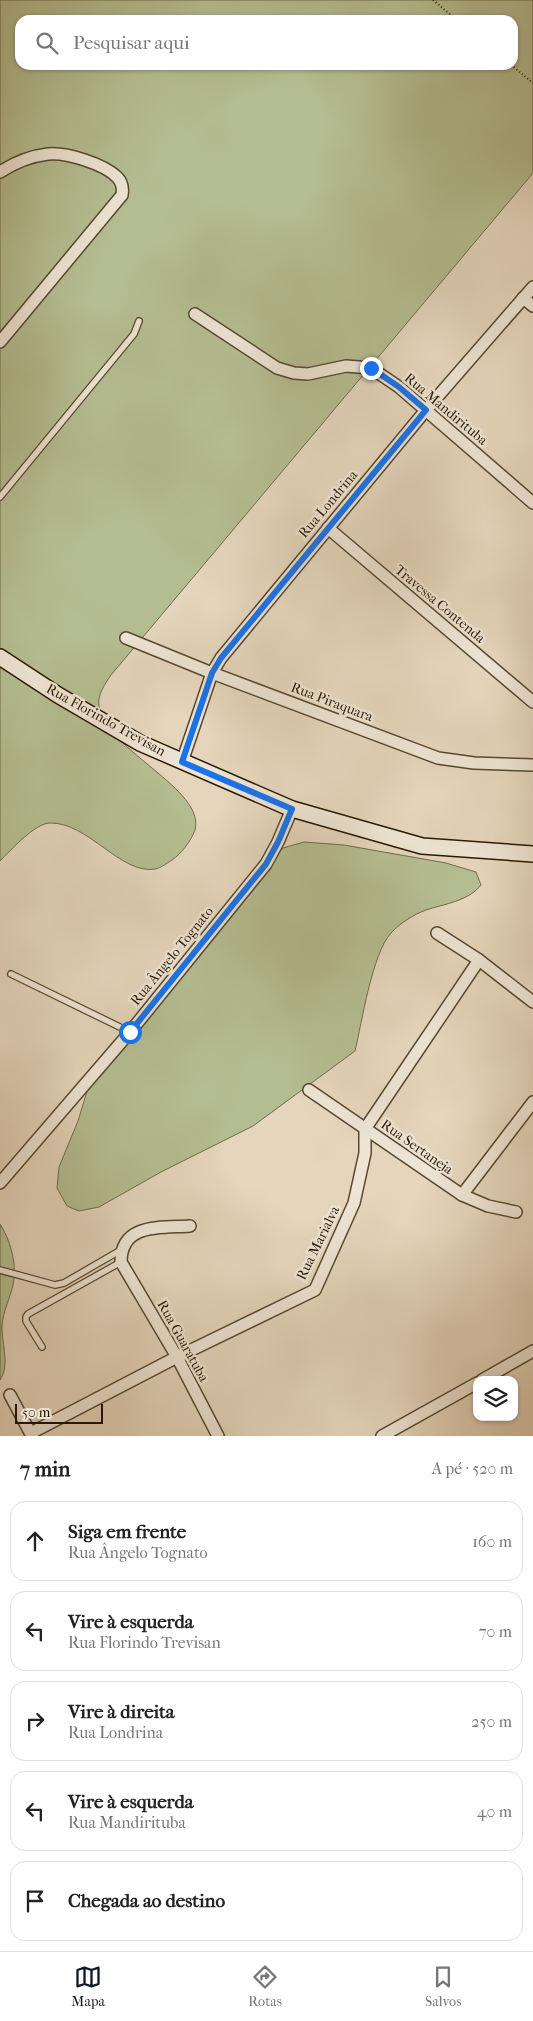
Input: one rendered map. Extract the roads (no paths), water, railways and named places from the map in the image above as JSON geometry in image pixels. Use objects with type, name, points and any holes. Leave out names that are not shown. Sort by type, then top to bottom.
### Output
[{"type":"street","points":[[0,172],[25,160],[48,154],[71,156],[102,167],[118,178],[123,187],[122,195],[0,342]]},
{"type":"street","name":"Rua Londrina","points":[[182,762],[212,673],[221,658],[426,410],[533,287]]},
{"type":"street","points":[[523,298],[533,306]]},
{"type":"street","name":"Rua Mandirituba","points":[[195,314],[277,368],[294,373],[308,374],[346,366],[371,368],[399,387],[533,503]]},
{"type":"street","name":"Travessa Contenda","points":[[328,528],[533,702]]},
{"type":"street","name":"Rua Piraquara","points":[[126,638],[212,673],[438,758],[474,763],[533,765]]},
{"type":"street","name":"Rua Florindo Trevisan","points":[[0,657],[140,743],[292,809],[422,846],[533,854]]},
{"type":"street","name":"Rua Ângelo Tognato","points":[[1,1182],[130,1032],[266,864],[292,809]]},
{"type":"street","points":[[437,933],[479,960],[533,1002]]},
{"type":"street","points":[[366,1129],[479,960]]},
{"type":"street","name":"Rua Sertaneja","points":[[309,1090],[462,1196],[488,1206],[516,1212]]},
{"type":"street","points":[[462,1196],[533,1102]]},
{"type":"street","name":"Rua Marialva","points":[[32,1435],[177,1357],[315,1290],[354,1203],[365,1153],[366,1129]]},
{"type":"street","points":[[121,1262],[121,1250],[125,1241],[135,1233],[152,1229],[190,1226]]},
{"type":"street","name":"Rua Guaratuba","points":[[121,1262],[177,1357],[218,1436]]},
{"type":"street","points":[[489,1376],[533,1351]]},
{"type":"street","points":[[382,1436],[473,1385]]},
{"type":"street","points":[[10,1395],[32,1435]]},
{"type":"lane","points":[[0,497],[134,334],[139,321]]},
{"type":"lane","points":[[11,974],[130,1032]]},
{"type":"lane","points":[[0,1270],[55,1284],[64,1283],[121,1250]]},
{"type":"lane","points":[[42,1347],[26,1321],[28,1314],[121,1262]]}]
